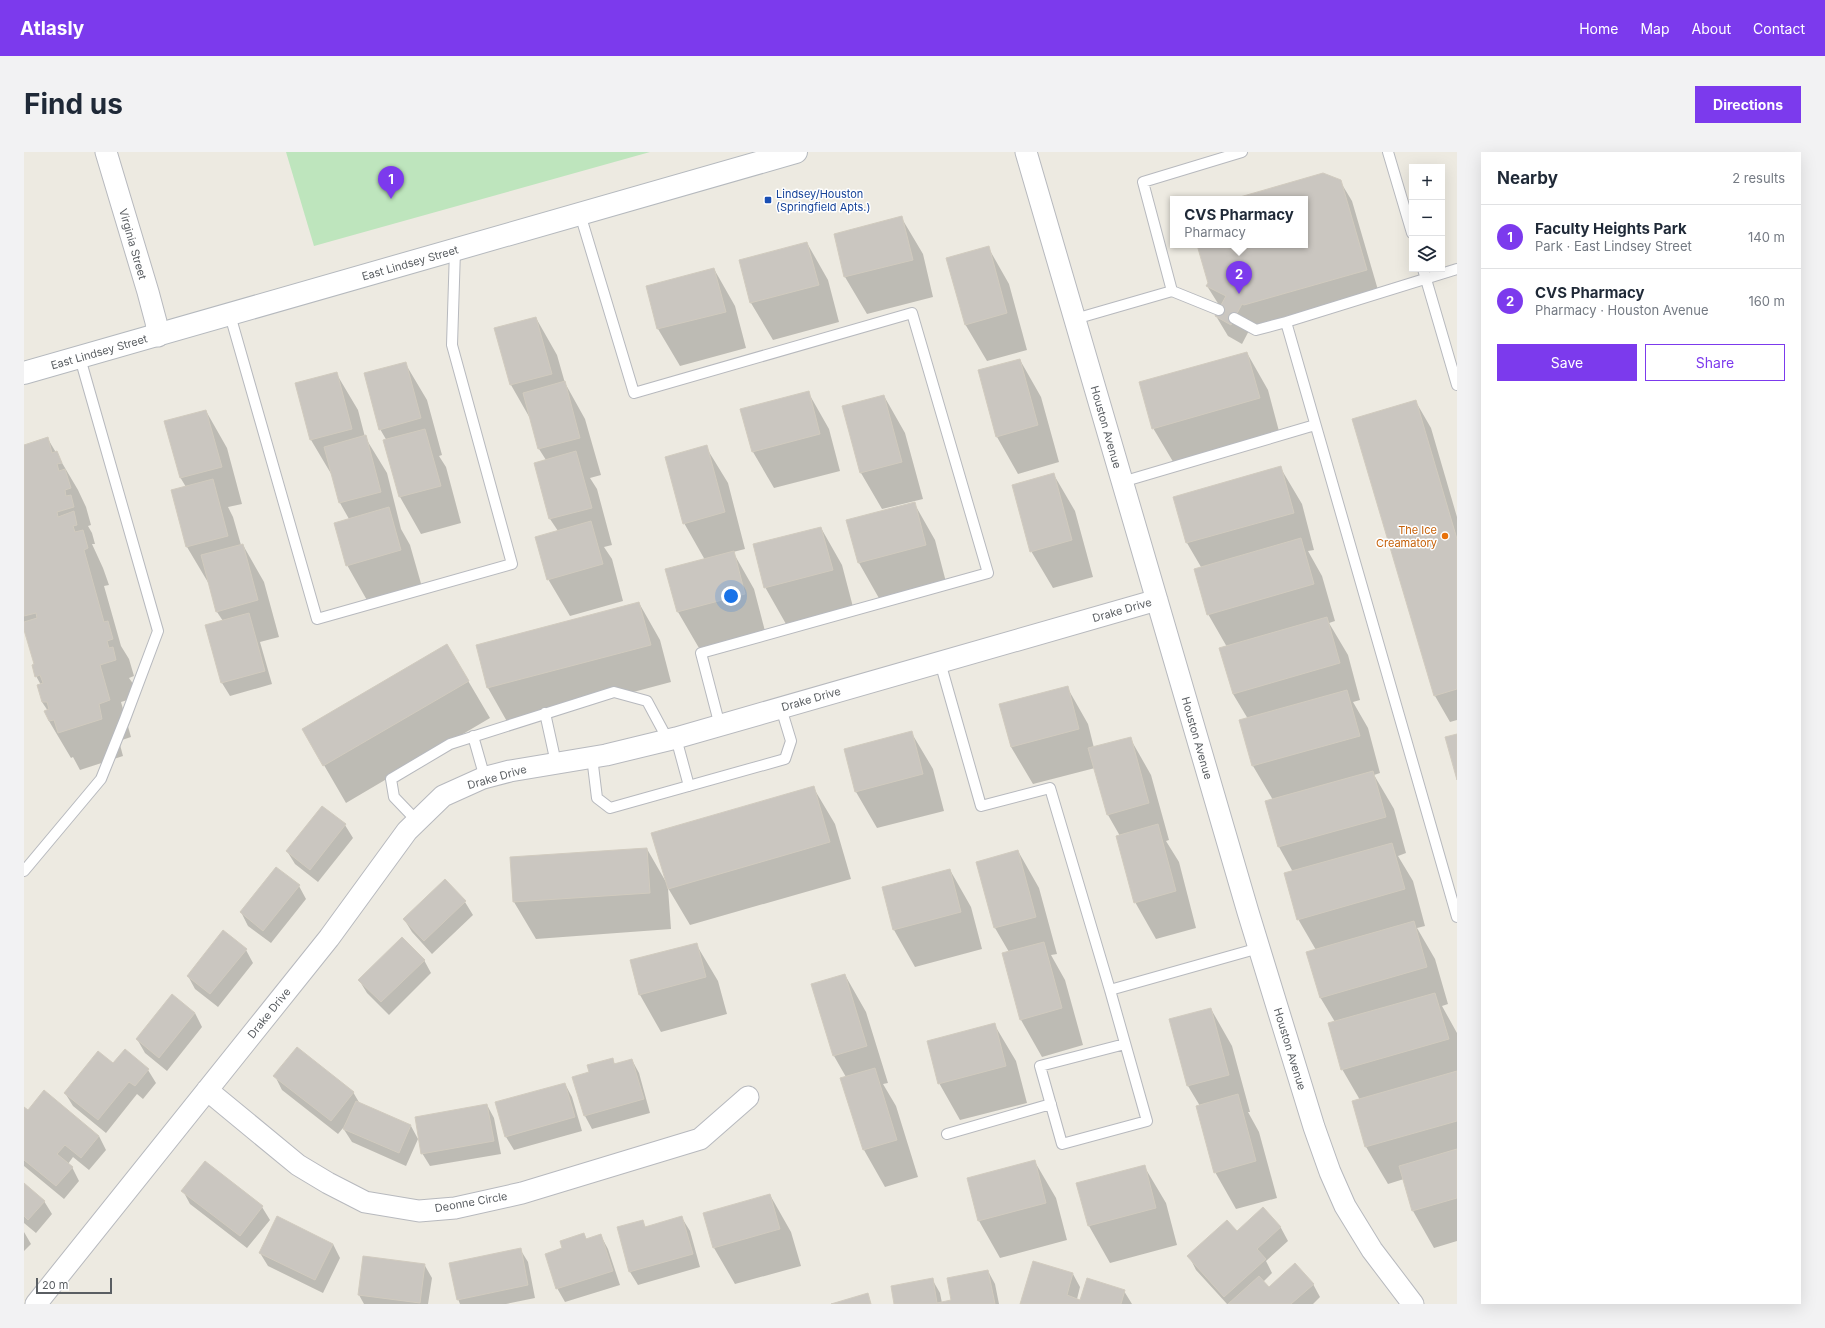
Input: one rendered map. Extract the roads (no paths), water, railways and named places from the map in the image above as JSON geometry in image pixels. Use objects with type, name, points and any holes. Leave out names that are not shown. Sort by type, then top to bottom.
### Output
[{"type":"main road","name":"East Lindsey Street","points":[[24,374],[796,152]]},
{"type":"street","name":"Virginia Street","points":[[106,152],[156,322],[158,336]]},
{"type":"street","name":"Houston Avenue","points":[[1026,152],[1259,948],[1314,1127],[1330,1172],[1345,1206],[1372,1250],[1413,1304]]},
{"type":"street","name":"Drake Drive","points":[[36,1304],[329,938],[407,831],[443,796],[485,778],[592,757],[672,739],[1157,600]]},
{"type":"street","name":"Deonne Circle","points":[[207,1090],[298,1165],[328,1183],[365,1202],[419,1211],[455,1208],[522,1192],[700,1140],[748,1097]]},
{"type":"lane","points":[[1172,290],[1143,182],[1242,152]]},
{"type":"lane","points":[[1388,152],[1409,223]]},
{"type":"lane","points":[[580,214],[634,393],[912,313],[988,573],[701,653],[720,726]]},
{"type":"lane","points":[[230,315],[316,619],[512,564],[452,345],[455,250]]},
{"type":"lane","points":[[1234,318],[1256,330],[1286,322],[1424,274],[1457,269]]},
{"type":"lane","points":[[1424,274],[1457,385]]},
{"type":"lane","points":[[1075,319],[1172,290],[1219,310]]},
{"type":"lane","points":[[1286,322],[1457,916]]},
{"type":"lane","points":[[24,871],[101,779],[126,719],[158,631],[80,358]]},
{"type":"lane","points":[[1122,482],[1316,425]]},
{"type":"lane","points":[[940,662],[981,806],[1050,788],[1110,990],[1147,1121],[1062,1144],[1040,1066],[1125,1044]]},
{"type":"lane","points":[[417,821],[394,797],[391,779],[450,744],[614,692],[647,701],[672,739],[689,786]]},
{"type":"lane","points":[[592,757],[597,798],[610,808],[785,759],[791,741],[781,708]]},
{"type":"lane","points":[[545,713],[556,763]]},
{"type":"lane","points":[[474,736],[485,778]]},
{"type":"lane","points":[[1110,990],[1259,948]]},
{"type":"lane","points":[[947,1134],[1051,1104]]},
{"type":"place","name":"Faculty Heights Park","points":[[391,199]]},
{"type":"place","name":"Lindsey/Houston (Springfield Apts.)","points":[[768,200]]},
{"type":"place","name":"CVS Pharmacy","points":[[1239,294]]},
{"type":"place","name":"The Ice Creamatory","points":[[1445,536]]}]
